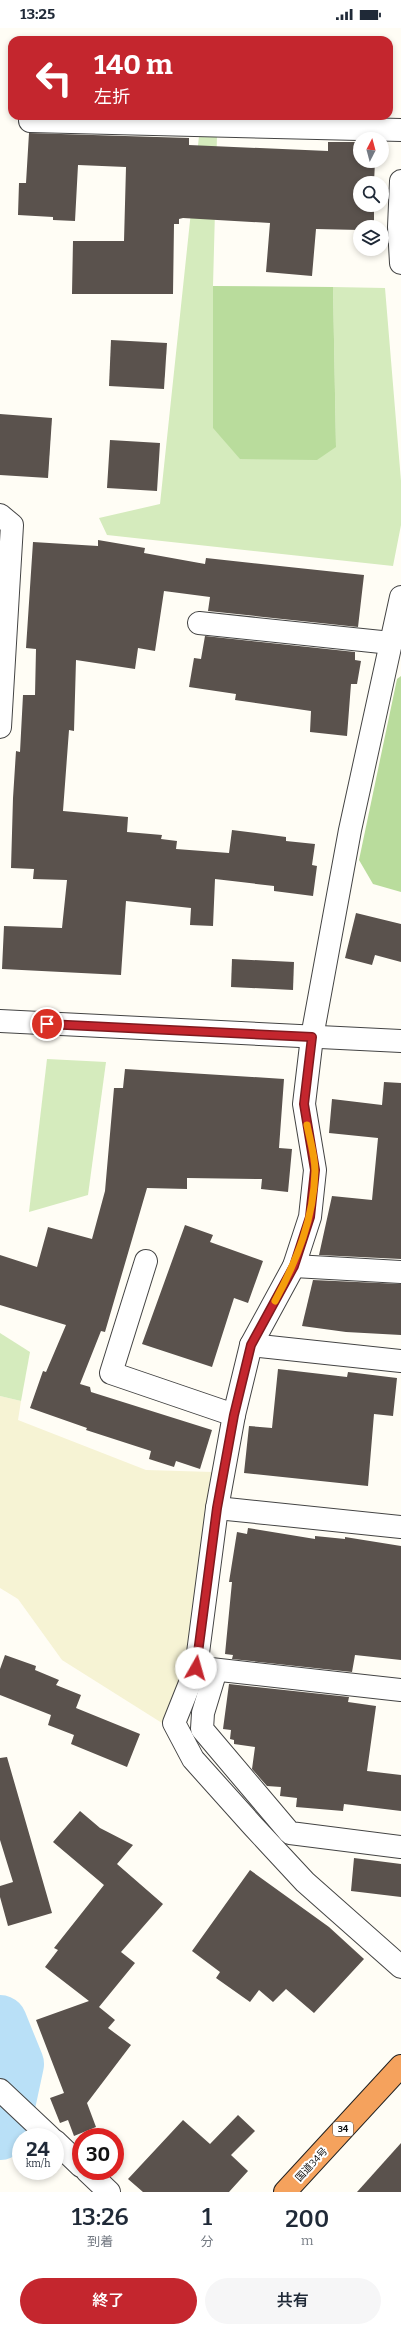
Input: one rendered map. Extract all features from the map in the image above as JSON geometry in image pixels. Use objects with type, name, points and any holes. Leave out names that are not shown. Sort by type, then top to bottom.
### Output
[{"type":"highway","name":"国道34号","points":[[285,2192],[401,2066]]},
{"type":"street","points":[[30,121],[401,130]]},
{"type":"street","points":[[401,181],[401,264]]},
{"type":"street","points":[[0,514],[12,525],[0,727]]},
{"type":"street","points":[[401,597],[350,830],[312,1037],[304,1104],[315,1170],[310,1217],[294,1266],[251,1345],[234,1415],[217,1508],[202,1729],[290,1833],[401,1847]]},
{"type":"street","points":[[199,623],[391,643]]},
{"type":"street","points":[[0,1021],[401,1041]]},
{"type":"street","points":[[146,1261],[111,1373],[234,1415]]},
{"type":"street","points":[[294,1266],[401,1272]]},
{"type":"street","points":[[251,1345],[401,1361]]},
{"type":"street","points":[[217,1508],[401,1527]]},
{"type":"street","points":[[206,1669],[401,1690]]},
{"type":"street","points":[[206,1669],[174,1723],[193,1759],[305,1882],[401,1968]]},
{"type":"street","points":[[0,2090],[40,2128]]},
{"type":"street","points":[[64,2150],[72,2157]]},
{"type":"street","points":[[96,2180],[109,2192]]},
{"type":"shaded area","points":[[0,1396],[21,1401],[18,1420],[146,1470],[213,1472],[184,1669],[162,1723],[62,1660],[18,1599],[0,1588]]},
{"type":"green space","points":[[199,136],[217,136],[213,286],[213,428],[336,447],[333,287],[385,288],[401,481],[401,525],[393,566],[107,535],[99,518],[160,504]]},
{"type":"green space","points":[[213,286],[333,287],[336,447],[317,460],[240,459],[213,428]]},
{"type":"green space","points":[[401,676],[401,892],[373,884],[359,860],[397,679]]},
{"type":"green space","points":[[47,1059],[106,1062],[88,1195],[29,1212]]},
{"type":"green space","points":[[0,1333],[30,1352],[21,1401],[0,1396]]},
{"type":"building","points":[[29,133],[189,138],[189,145],[328,151],[328,142],[353,142],[353,168],[375,168],[374,176],[353,176],[353,212],[374,212],[374,220],[353,220],[353,230],[316,229],[312,276],[266,272],[270,223],[183,218],[179,219],[179,224],[174,224],[173,294],[72,294],[73,241],[124,241],[126,167],[78,165],[75,221],[53,220],[53,217],[18,215],[19,183],[26,183]]},
{"type":"building","points":[[111,340],[167,343],[164,389],[109,386]]},
{"type":"building","points":[[0,414],[52,418],[48,478],[0,475]]},
{"type":"building","points":[[110,440],[160,443],[157,491],[107,488]]},
{"type":"building","points":[[98,540],[145,548],[144,553],[205,564],[206,558],[364,575],[358,627],[208,611],[210,597],[164,591],[155,651],[138,648],[135,669],[76,660],[74,731],[69,730],[63,811],[128,817],[127,832],[162,835],[161,839],[177,841],[176,849],[229,853],[232,830],[286,837],[286,841],[315,844],[312,865],[317,866],[313,896],[274,891],[274,886],[215,879],[213,926],[190,925],[191,908],[126,901],[121,975],[2,969],[4,926],[62,928],[67,880],[33,879],[34,869],[11,868],[16,751],[20,752],[23,695],[35,695],[36,649],[26,648],[33,542],[98,546]]},
{"type":"building","points":[[205,636],[355,652],[355,660],[361,661],[357,684],[351,684],[347,736],[310,732],[311,711],[235,700],[236,694],[189,687],[194,658],[201,659]]},
{"type":"building","points":[[356,913],[401,924],[401,962],[375,955],[372,965],[345,958]]},
{"type":"building","points":[[232,959],[294,962],[293,990],[231,987]]},
{"type":"building","points":[[125,1069],[284,1079],[279,1148],[292,1149],[288,1192],[261,1189],[262,1179],[187,1178],[187,1189],[147,1188],[105,1332],[101,1331],[80,1384],[90,1387],[91,1392],[212,1430],[200,1469],[176,1461],[174,1467],[149,1459],[151,1451],[86,1430],[87,1428],[30,1408],[43,1371],[46,1372],[66,1325],[0,1305],[0,1255],[37,1267],[48,1227],[92,1239],[105,1191],[114,1088],[123,1088]]},
{"type":"building","points":[[384,1082],[401,1083],[401,1259],[319,1255],[332,1196],[372,1200],[378,1138],[329,1133],[332,1099],[382,1105]]},
{"type":"building","points":[[185,1225],[213,1235],[210,1242],[263,1261],[248,1303],[234,1298],[212,1367],[142,1344]]},
{"type":"building","points":[[313,1280],[401,1284],[401,1335],[346,1332],[302,1326]]},
{"type":"building","points":[[278,1369],[347,1377],[348,1372],[397,1378],[393,1416],[374,1414],[368,1486],[244,1473],[249,1426],[272,1428]]},
{"type":"building","points":[[248,1528],[315,1539],[315,1536],[345,1539],[345,1537],[401,1546],[401,1660],[355,1655],[352,1672],[232,1659],[233,1655],[225,1654],[232,1582],[229,1582],[237,1532],[247,1534]]},
{"type":"building","points":[[5,1655],[36,1666],[35,1670],[59,1680],[56,1685],[81,1695],[76,1708],[140,1734],[127,1767],[71,1744],[74,1735],[48,1725],[51,1715],[0,1695],[0,1669]]},
{"type":"building","points":[[229,1684],[349,1697],[348,1702],[376,1706],[367,1771],[401,1775],[401,1811],[344,1804],[343,1811],[296,1807],[297,1798],[280,1796],[281,1787],[267,1786],[252,1769],[255,1747],[234,1744],[234,1740],[230,1739],[231,1730],[223,1729]]},
{"type":"building","points":[[7,1757],[52,1913],[8,1926],[0,1897],[0,1886],[13,1882],[0,1840],[0,1758]]},
{"type":"building","points":[[80,1811],[100,1828],[133,1845],[117,1864],[163,1904],[121,1952],[135,1963],[99,2007],[115,2020],[108,2028],[131,2045],[87,2103],[96,2127],[72,2128],[72,2131],[68,2120],[60,2123],[50,2098],[64,2093],[36,2020],[89,2001],[45,1967],[58,1950],[54,1948],[104,1885],[53,1842]]},
{"type":"building","points":[[354,1858],[401,1864],[401,1897],[351,1891]]},
{"type":"building","points":[[250,1870],[329,1927],[364,1959],[314,2013],[286,1989],[273,2002],[259,1990],[250,2002],[216,1978],[220,1972],[192,1951]]},
{"type":"building","points":[[238,2115],[255,2131],[231,2155],[248,2171],[229,2192],[143,2192],[128,2179],[183,2120],[210,2144]]},
{"type":"building","points":[[401,2143],[401,2192],[357,2192]]},
{"type":"waterway","points":[[0,2022],[17,2064],[5,2120],[0,2133]]},
{"type":"slow traffic","points":[[275,1301],[294,1266],[310,1217],[315,1170],[307,1125]]},
{"type":"route","points":[[47,1024],[312,1037],[304,1104],[315,1170],[310,1217],[294,1266],[251,1345],[234,1415],[217,1508],[196,1668]]}]
